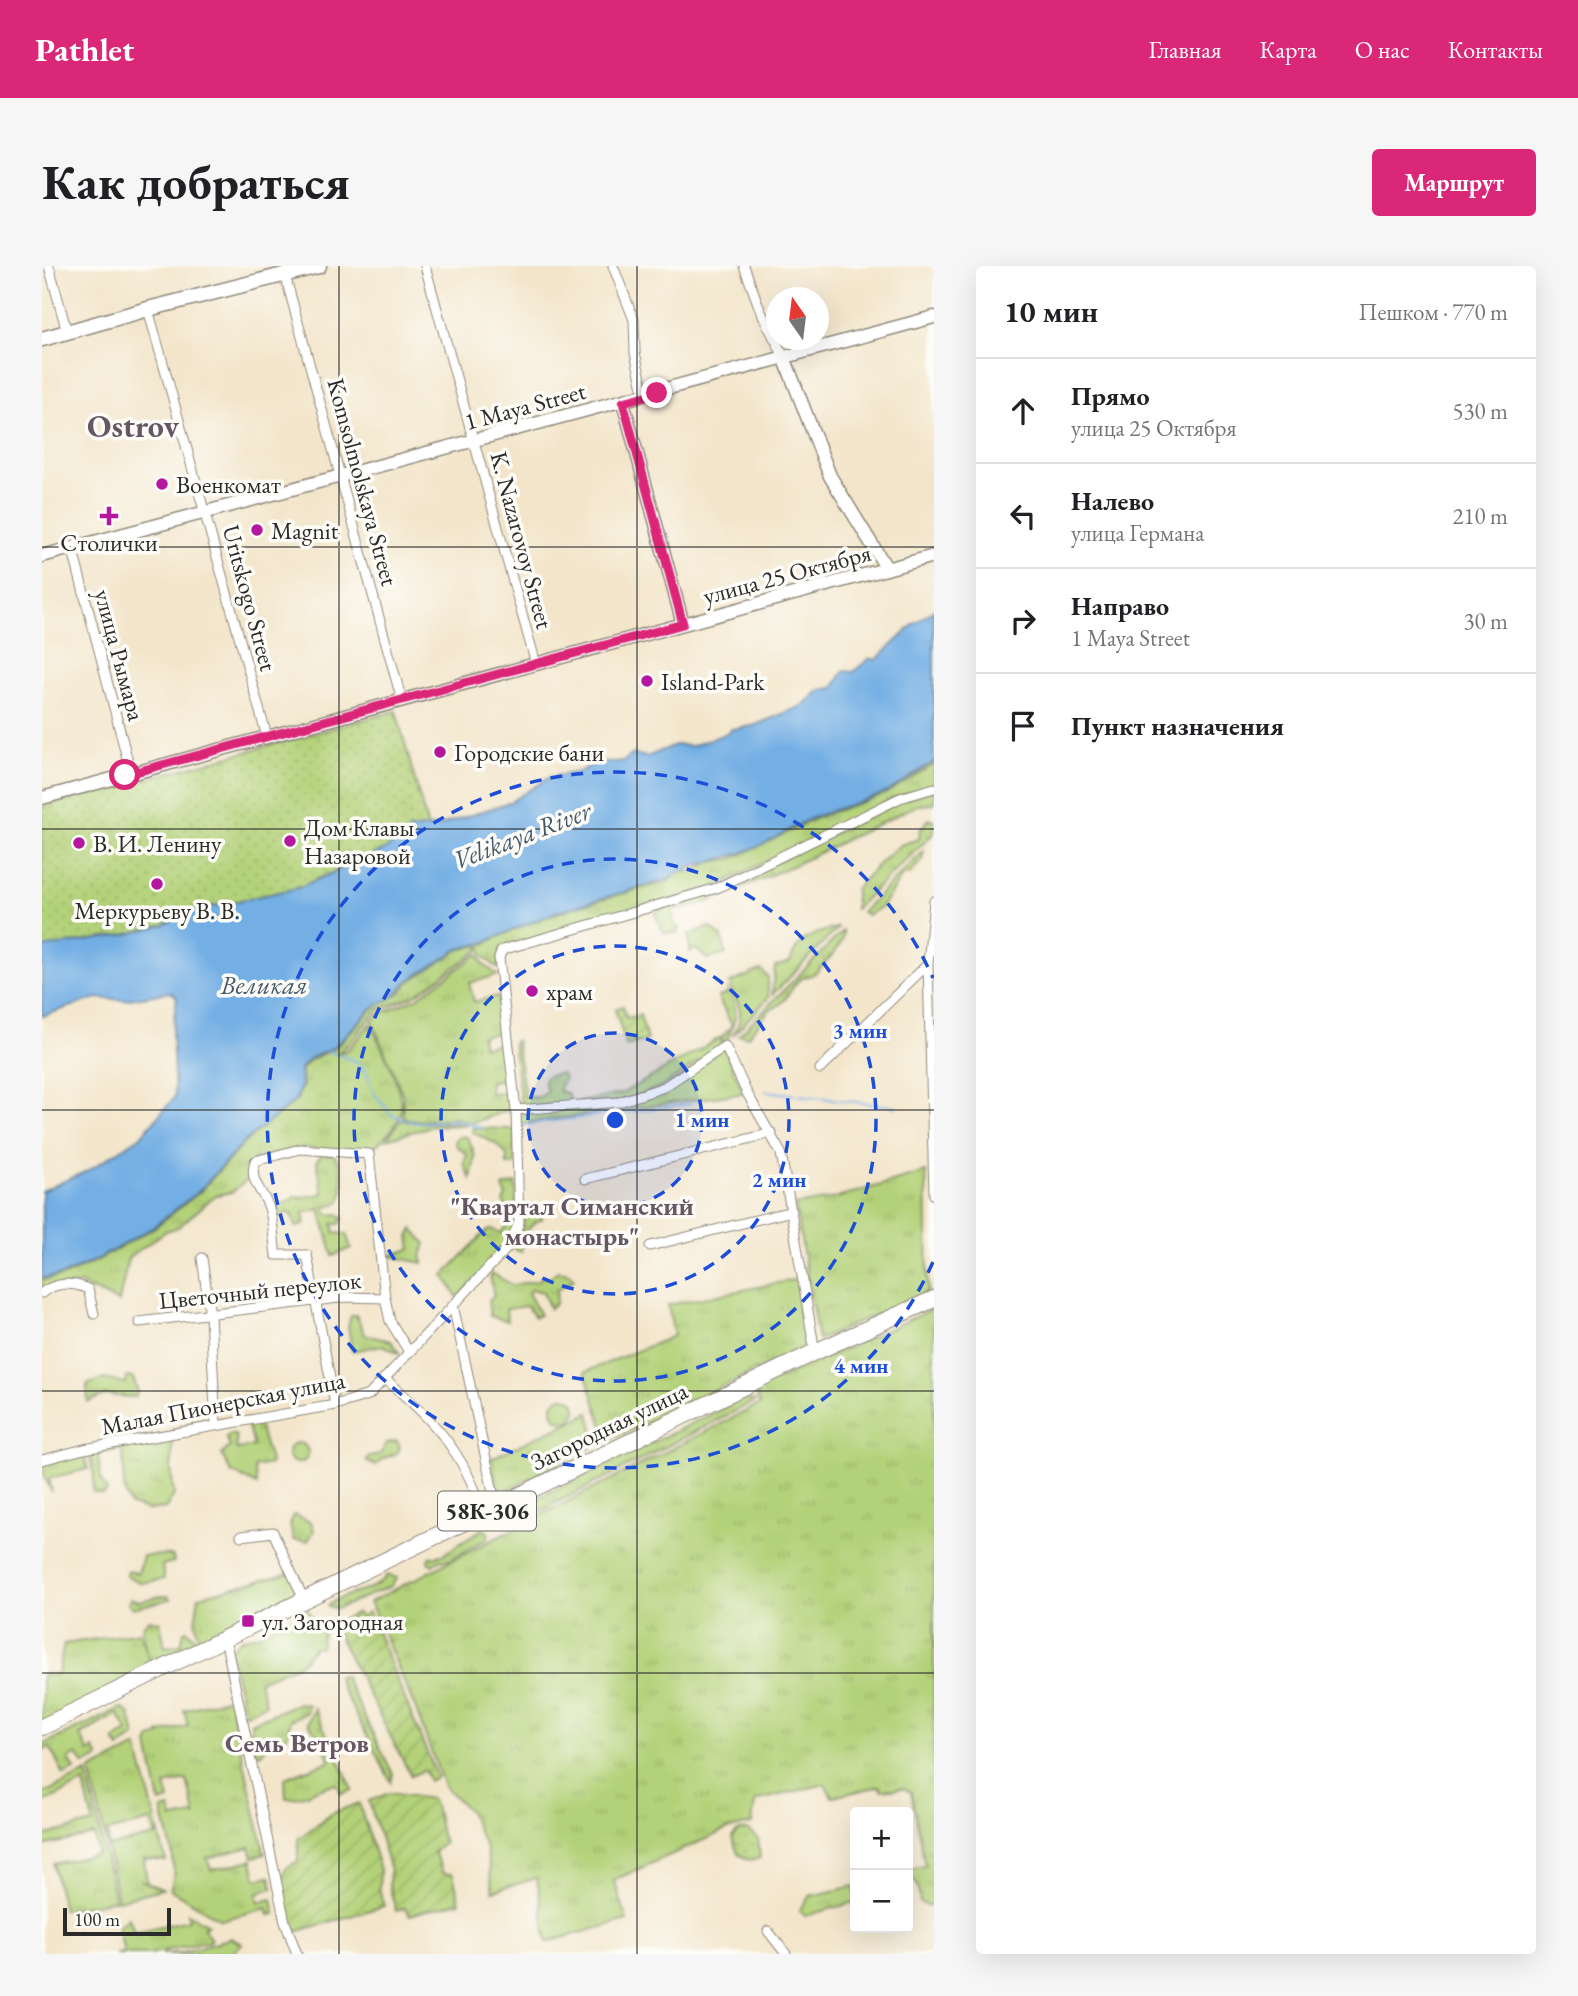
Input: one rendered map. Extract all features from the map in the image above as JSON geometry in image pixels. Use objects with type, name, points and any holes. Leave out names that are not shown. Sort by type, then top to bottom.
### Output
[{"type":"highway","name":"Загородная улица","points":[[42,1727],[815,1352],[934,1299]]},
{"type":"main road","points":[[42,339],[319,266]]},
{"type":"main road","name":"1 Maya Street","points":[[42,556],[934,317]]},
{"type":"main road","points":[[784,358],[830,476],[887,569]]},
{"type":"main road","points":[[623,402],[683,624]]},
{"type":"main road","name":"улица 25 Октября","points":[[42,798],[934,556]]},
{"type":"street","points":[[49,266],[67,332]]},
{"type":"street","name":"K. Nazarovoy Street","points":[[425,266],[536,664]]},
{"type":"street","points":[[613,266],[634,320],[635,353],[645,396]]},
{"type":"street","points":[[744,266],[761,312],[784,358]]},
{"type":"street","name":"Komsolmolskaya Street","points":[[285,275],[402,701]]},
{"type":"street","name":"Uritskogo Street","points":[[148,309],[267,737]]},
{"type":"street","name":"улица Рымара","points":[[72,547],[131,774]]},
{"type":"street","name":"Малая Пионерская улица","points":[[42,1460],[84,1449],[335,1405],[369,1395],[510,1245],[519,1222],[516,1110],[499,958],[502,950],[718,888],[900,797],[934,788]]},
{"type":"street","points":[[934,901],[928,964],[934,1195]]},
{"type":"street","points":[[820,1069],[928,964]]},
{"type":"street","points":[[516,1110],[619,1102],[664,1087],[724,1046],[781,1153],[815,1352]]},
{"type":"street","points":[[584,1179],[772,1133]]},
{"type":"street","points":[[335,1405],[313,1301],[307,1255],[276,1255],[267,1203],[258,1191],[253,1176],[255,1161],[300,1149],[369,1154],[385,1298],[390,1321],[410,1352]]},
{"type":"street","points":[[650,1246],[792,1211]]},
{"type":"street","points":[[202,1258],[210,1315],[216,1426]]},
{"type":"street","points":[[42,1293],[56,1286],[79,1285],[88,1289],[94,1314]]},
{"type":"street","name":"Цветочный переулок","points":[[139,1322],[347,1297],[385,1298]]},
{"type":"street","points":[[453,1305],[490,1509]]},
{"type":"street","points":[[384,1378],[430,1417],[490,1509]]},
{"type":"street","points":[[241,1536],[273,1532],[303,1600]]},
{"type":"street","points":[[225,1638],[285,1922],[297,1954]]},
{"type":"street","points":[[768,1931],[786,1954]]},
{"type":"green space","points":[[396,711],[428,828],[410,830],[385,850],[297,888],[191,911],[164,925],[124,935],[42,948],[42,807]]},
{"type":"green space","points":[[934,764],[934,785],[898,796],[717,886],[501,948],[498,968],[482,956],[481,946],[525,925],[572,908],[667,882],[680,872],[693,872],[710,862],[732,859],[819,817],[885,794]]},
{"type":"green space","points":[[934,790],[934,804],[917,805],[796,864],[708,902],[672,911],[674,925],[679,928],[676,933],[664,933],[655,914],[659,910],[717,891],[902,800]]},
{"type":"green space","points":[[929,819],[934,820],[934,833],[855,909],[855,889],[898,847],[919,839],[920,830]]},
{"type":"green space","points":[[924,851],[922,860],[910,874],[903,875],[881,907],[868,915],[862,912]]},
{"type":"green space","points":[[710,927],[722,937],[726,954],[707,959],[696,949],[690,952],[689,935]]},
{"type":"green space","points":[[839,927],[772,995],[775,967],[790,962],[803,940]]},
{"type":"green space","points":[[843,931],[838,947],[814,974],[799,980],[783,1002],[770,1009],[748,1036],[739,1035]]},
{"type":"green space","points":[[479,945],[479,950],[415,995],[376,1011],[345,1048],[336,1053],[347,1051],[370,1024],[386,1056],[400,1095],[400,1115],[397,1121],[391,1131],[368,1152],[300,1148],[254,1159],[252,1176],[232,1192],[216,1195],[178,1227],[166,1231],[128,1258],[119,1302],[80,1284],[42,1291],[42,1280],[64,1276],[98,1260],[154,1228],[200,1192],[245,1142],[297,1100],[303,1085],[302,1069],[310,1060],[334,1049],[372,1009],[400,993],[409,982],[459,950]]},
{"type":"green space","points":[[478,954],[484,965],[498,975],[469,983],[474,1002],[498,996],[502,1032],[481,1036],[483,1047],[504,1043],[507,1079],[490,1081],[490,1093],[509,1092],[511,1109],[472,1123],[456,1118],[415,1121],[403,1117],[403,1095],[372,1021],[378,1014],[417,998]]},
{"type":"green space","points":[[761,970],[768,977],[768,998],[732,1036],[740,1013],[730,983]]},
{"type":"green space","points":[[728,990],[735,1017],[731,1030],[725,1044],[721,1038],[732,1026],[718,997],[727,994]]},
{"type":"green space","points":[[623,1006],[626,1018],[640,1015],[647,1040],[626,1046],[615,1009]]},
{"type":"green space","points":[[720,1038],[723,1045],[663,1086],[619,1102],[577,1103],[623,1093]]},
{"type":"green space","points":[[516,1040],[525,1097],[540,1097],[547,1092],[544,1080],[547,1076],[561,1073],[565,1079],[559,1087],[560,1092],[567,1093],[572,1104],[526,1107],[521,1104],[513,1042]]},
{"type":"green space","points":[[724,1048],[744,1093],[518,1124],[518,1112],[620,1104],[664,1089]]},
{"type":"green space","points":[[401,1120],[467,1125],[432,1126],[387,1139]]},
{"type":"green space","points":[[472,1128],[514,1129],[515,1165],[507,1165],[507,1155],[495,1143],[472,1132]]},
{"type":"green space","points":[[461,1136],[467,1137],[473,1150],[471,1179],[464,1164],[467,1155],[456,1145],[455,1140]]},
{"type":"green space","points":[[321,1154],[334,1155],[342,1171],[340,1202],[324,1208],[329,1215],[338,1214],[343,1218],[340,1224],[333,1224],[335,1233],[346,1234],[351,1248],[333,1256],[320,1209],[303,1213],[305,1224],[296,1227],[291,1213],[280,1214],[273,1207],[288,1202],[295,1196],[299,1198],[323,1194],[317,1161]]},
{"type":"green space","points":[[926,1172],[928,1292],[818,1340],[795,1205],[836,1198]]},
{"type":"green space","points":[[516,1183],[517,1222],[507,1245],[458,1298],[444,1275],[484,1233],[491,1229],[501,1233],[507,1225],[505,1215],[508,1211],[503,1201],[506,1196],[503,1187]]},
{"type":"green space","points":[[527,1205],[540,1205],[542,1219],[533,1224],[527,1232],[521,1252],[514,1249],[523,1227],[524,1209]]},
{"type":"green space","points":[[413,1229],[426,1244],[421,1255],[423,1263],[389,1256],[411,1249],[409,1237]]},
{"type":"green space","points":[[558,1271],[569,1273],[574,1279],[557,1290],[556,1303],[550,1309],[543,1292],[532,1289],[528,1293],[540,1315],[535,1317],[526,1306],[506,1309],[507,1321],[490,1316],[488,1302],[494,1296],[490,1276],[492,1273],[512,1285],[537,1281],[543,1276],[548,1278]]},
{"type":"green space","points":[[798,1279],[809,1345],[608,1441],[585,1372],[674,1336],[668,1305]]},
{"type":"green space","points":[[934,1308],[934,1904],[927,1906],[920,1902],[917,1884],[913,1879],[913,1868],[925,1866],[911,1792],[903,1788],[881,1790],[880,1786],[832,1797],[825,1784],[755,1801],[752,1824],[728,1829],[614,1880],[627,1920],[547,1942],[537,1878],[493,1891],[486,1848],[469,1811],[444,1786],[415,1707],[370,1602],[760,1404],[755,1390]]},
{"type":"green space","points":[[356,1315],[365,1335],[391,1341],[400,1354],[383,1345],[352,1351],[348,1325],[351,1316]]},
{"type":"green space","points":[[127,1377],[133,1378],[138,1392],[135,1397],[105,1395],[88,1402],[87,1385],[103,1379],[126,1383]]},
{"type":"green space","points":[[564,1397],[573,1400],[576,1409],[573,1418],[564,1421],[555,1418],[552,1409],[555,1400]]},
{"type":"green space","points":[[742,1399],[755,1401],[519,1522],[501,1520],[525,1504]]},
{"type":"green space","points":[[589,1413],[596,1439],[591,1448],[504,1491],[497,1487],[491,1458]]},
{"type":"green space","points":[[255,1423],[260,1429],[271,1464],[254,1467],[257,1485],[231,1472],[222,1455],[230,1446],[226,1437],[231,1434],[236,1436],[237,1449],[254,1446],[247,1424]]},
{"type":"green space","points":[[173,1437],[171,1469],[174,1495],[166,1508],[147,1510],[130,1505],[124,1484],[122,1449],[98,1454],[101,1480],[107,1491],[104,1495],[93,1492],[94,1475],[88,1450]]},
{"type":"green space","points":[[397,1441],[400,1447],[397,1453],[382,1459],[376,1465],[367,1462],[367,1458],[380,1454],[387,1443]]},
{"type":"green space","points":[[298,1443],[305,1446],[308,1453],[305,1460],[298,1463],[291,1460],[288,1453],[291,1446]]},
{"type":"green space","points":[[83,1451],[88,1469],[49,1478],[52,1492],[45,1478],[42,1461]]},
{"type":"green space","points":[[294,1515],[311,1522],[314,1531],[308,1541],[294,1540],[290,1525]]},
{"type":"green space","points":[[483,1529],[488,1532],[488,1538],[449,1560],[437,1561],[433,1565],[428,1562],[429,1557],[442,1555]]},
{"type":"green space","points":[[143,1556],[173,1557],[174,1562],[162,1565],[164,1579],[142,1583],[127,1576],[128,1571],[138,1573]]},
{"type":"green space","points":[[293,1572],[304,1591],[200,1642],[195,1623],[199,1596]]},
{"type":"green space","points":[[387,1575],[397,1578],[391,1586],[337,1609],[328,1606],[334,1601],[375,1586]]},
{"type":"green space","points":[[168,1596],[171,1599],[133,1608],[128,1603],[130,1598],[140,1601]]},
{"type":"green space","points":[[307,1609],[323,1633],[320,1647],[314,1647],[300,1664],[259,1681],[266,1704],[245,1714],[229,1650],[243,1638],[257,1635]]},
{"type":"green space","points":[[357,1612],[361,1617],[369,1612],[437,1777],[429,1781],[424,1770],[411,1776],[333,1625]]},
{"type":"green space","points":[[149,1619],[160,1622],[165,1647],[181,1645],[184,1631],[187,1630],[200,1643],[42,1725],[42,1674],[58,1674],[64,1644],[140,1632],[149,1660],[142,1627]]},
{"type":"green space","points":[[344,1676],[393,1774],[391,1782],[341,1686],[338,1677]]},
{"type":"green space","points":[[229,1698],[265,1854],[253,1857],[250,1847],[207,1858],[211,1870],[252,1860],[256,1879],[270,1876],[273,1888],[257,1893],[259,1902],[272,1899],[275,1914],[269,1915],[267,1908],[221,1920],[170,1889],[173,1861],[162,1810],[170,1808],[173,1819],[194,1815],[196,1818],[187,1780],[165,1785],[169,1800],[160,1803],[148,1745],[151,1738],[163,1734],[158,1734],[188,1726],[184,1710]]},
{"type":"green space","points":[[299,1703],[308,1705],[306,1713],[290,1720],[289,1732],[282,1742],[270,1744],[260,1754],[252,1750],[251,1723]]},
{"type":"green space","points":[[122,1708],[130,1714],[135,1736],[119,1748],[114,1740],[128,1732],[118,1714],[80,1735],[89,1752],[94,1749],[99,1758],[84,1765],[77,1754],[69,1759],[75,1770],[64,1775],[50,1747],[42,1751],[42,1745]]},
{"type":"green space","points":[[314,1708],[353,1790],[341,1794],[337,1784],[286,1798],[285,1778],[330,1761],[319,1737],[308,1723]]},
{"type":"green space","points":[[137,1747],[159,1833],[155,1834],[151,1821],[107,1832],[107,1846],[90,1771]]},
{"type":"green space","points":[[87,1773],[115,1900],[63,1910],[53,1864],[98,1854],[94,1835],[42,1846],[42,1836],[93,1823],[84,1783],[42,1803],[42,1794]]},
{"type":"green space","points":[[389,1793],[431,1799],[444,1843],[434,1852],[443,1873],[453,1874],[460,1902],[409,1915],[405,1908],[396,1911],[389,1885],[390,1870],[369,1801]]},
{"type":"green space","points":[[359,1803],[380,1870],[379,1888],[384,1906],[292,1933],[281,1885],[286,1868],[298,1861],[298,1839],[333,1813]]},
{"type":"green space","points":[[747,1830],[758,1838],[760,1858],[749,1860],[738,1854],[732,1837],[738,1831]]},
{"type":"green space","points":[[159,1835],[166,1861],[144,1859],[147,1883],[162,1889],[118,1900],[107,1847]]},
{"type":"green space","points":[[850,1887],[850,1903],[805,1916],[799,1910],[810,1896]]},
{"type":"green space","points":[[188,1914],[208,1925],[203,1927],[211,1940],[150,1954],[115,1954],[124,1952],[118,1926],[129,1918],[134,1932],[189,1920]]},
{"type":"green space","points":[[231,1938],[242,1944],[231,1954],[162,1954],[180,1953]]},
{"type":"water","name":"Великая","points":[[934,610],[934,762],[884,793],[809,819],[755,848],[687,870],[666,880],[558,911],[483,943],[459,949],[408,981],[393,997],[372,1008],[333,1048],[310,1058],[300,1068],[301,1085],[295,1101],[244,1142],[199,1191],[153,1227],[98,1259],[63,1275],[42,1278],[42,1191],[89,1170],[140,1137],[175,1097],[172,1033],[177,997],[171,992],[124,1000],[97,998],[42,1016],[42,948],[124,935],[164,925],[191,911],[298,888],[385,850],[410,830],[438,826],[510,802],[550,777],[579,772],[594,764],[624,761],[633,754],[647,757],[675,745],[692,746],[732,729],[753,726],[802,706],[820,690],[833,688],[844,671],[853,672],[870,658],[876,660],[914,624]]},
{"type":"waterway","points":[[328,1051],[358,1062],[367,1073],[373,1092],[392,1115],[415,1123],[456,1120],[482,1128]]},
{"type":"waterway","points":[[766,1091],[897,1107]]},
{"type":"waterway","points":[[523,1125],[691,1104]]},
{"type":"place","name":"Военкомат","points":[[162,484]]},
{"type":"place","name":"Столички","points":[[109,516]]},
{"type":"place","name":"Magnit","points":[[257,530]]},
{"type":"place","name":"Island-Park","points":[[647,681]]},
{"type":"place","name":"Городские бани","points":[[440,752]]},
{"type":"place","name":"Дом Клавы Назаровой","points":[[290,841]]},
{"type":"place","name":"В. И. Ленину","points":[[79,843]]},
{"type":"place","name":"Меркурьеву В. В.","points":[[157,884]]},
{"type":"place","name":"храм","points":[[532,991]]},
{"type":"place","name":"ул. Загородная","points":[[248,1621]]},
{"type":"district","name":"Ostrov","points":[[133,426]]},
{"type":"district","name":"\"Квартал Симанский монастырь\"","points":[[572,1221]]},
{"type":"district","name":"Семь Ветров","points":[[297,1743]]},
{"type":"route","points":[[125,775],[683,624],[623,402],[657,393]]},
{"type":"water label","name":"Velikaya River","points":[[522,835]]}]
